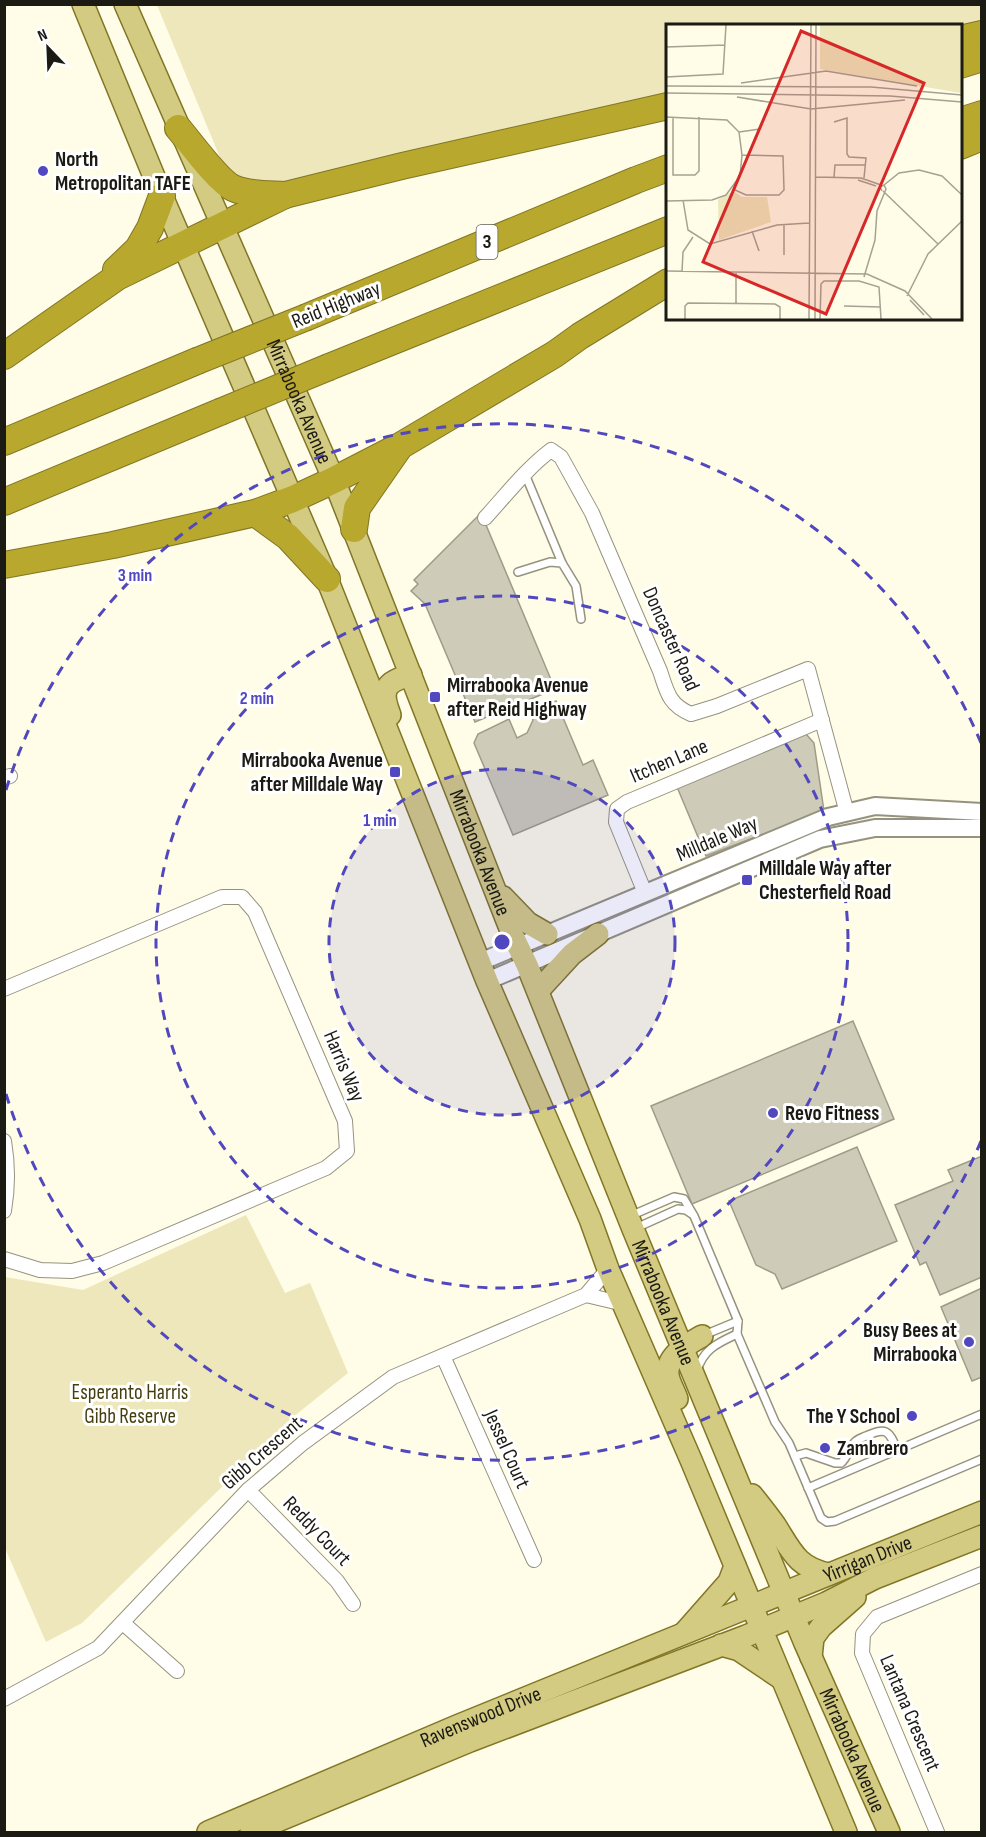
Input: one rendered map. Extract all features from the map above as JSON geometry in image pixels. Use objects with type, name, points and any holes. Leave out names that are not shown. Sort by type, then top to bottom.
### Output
[{"type":"highway","points":[[962,39],[981,34]]},
{"type":"highway","points":[[962,64],[981,58]]},
{"type":"highway","points":[[4,356],[117,277],[285,195],[666,106]]},
{"type":"highway","points":[[962,120],[981,114]]},
{"type":"highway","points":[[178,128],[218,176],[231,187],[246,192],[285,195]]},
{"type":"highway","points":[[962,145],[981,137]]},
{"type":"highway","name":"Reid Highway","points":[[4,442],[666,169]]},
{"type":"highway","points":[[87,297],[138,249],[150,228],[162,196]]},
{"type":"highway","points":[[4,502],[666,231]]},
{"type":"highway","points":[[4,566],[113,545],[255,513],[293,498],[400,446],[555,354],[666,283]]},
{"type":"highway","points":[[354,529],[357,508],[400,446]]},
{"type":"highway","points":[[255,513],[288,537],[327,579]]},
{"type":"main road","name":"Mirrabooka Avenue","points":[[83,4],[162,196],[327,579],[487,981],[590,1219],[608,1269],[692,1460],[846,1833]]},
{"type":"main road","name":"Mirrabooka Avenue","points":[[125,4],[334,480],[492,882],[630,1223],[686,1337],[695,1378],[811,1656],[889,1833]]},
{"type":"main road","points":[[409,785],[384,694],[392,682],[411,675]]},
{"type":"main road","points":[[492,882],[526,922],[547,934]]},
{"type":"main road","points":[[538,991],[572,954],[598,934]]},
{"type":"main road","points":[[590,1219],[612,1230],[623,1232],[630,1223]]},
{"type":"main road","points":[[686,1337],[675,1354],[668,1375],[687,1422],[692,1460]]},
{"type":"main road","points":[[734,1470],[775,1525],[794,1556],[809,1568],[829,1574]]},
{"type":"main road","name":"Yirrigan Drive","points":[[753,1606],[981,1512]]},
{"type":"main road","name":"Yirrigan Drive","points":[[762,1629],[826,1603],[875,1578],[981,1536]]},
{"type":"main road","points":[[684,1634],[729,1582],[735,1566]]},
{"type":"main road","points":[[811,1656],[813,1638],[821,1627],[875,1578]]},
{"type":"main road","name":"Ravenswood Drive","points":[[258,1827],[457,1726],[753,1606]]},
{"type":"main road","name":"Ravenswood Drive","points":[[208,1833],[258,1827],[470,1741],[762,1629]]},
{"type":"main road","points":[[721,1645],[739,1650],[782,1679]]},
{"type":"street","name":"Doncaster Road","points":[[485,518],[525,473],[551,450],[561,457],[592,513],[660,671],[668,696],[680,709],[692,714],[808,669],[848,813]]},
{"type":"street","name":"Itchen Lane","points":[[645,893],[616,822],[617,809],[627,802],[822,720]]},
{"type":"street","name":"Milldale Way","points":[[487,981],[522,956],[547,934],[828,817],[875,807],[981,812]]},
{"type":"street","name":"Milldale Way","points":[[480,962],[522,956],[598,934],[820,839],[875,828],[981,828]]},
{"type":"street","name":"Harris Way","points":[[4,989],[222,897],[242,897],[255,912],[345,1121],[347,1151],[326,1168],[103,1263],[72,1271],[40,1270],[4,1259]]},
{"type":"street","points":[[4,1141],[7,1155],[7,1188],[4,1211]]},
{"type":"street","name":"Gibb Crescent","points":[[4,1699],[98,1648],[249,1490],[303,1443],[393,1377],[586,1295],[608,1269]]},
{"type":"street","points":[[586,1295],[624,1304]]},
{"type":"street","name":"Jessel Court","points":[[443,1356],[534,1560]]},
{"type":"street","name":"Reddy Court","points":[[249,1490],[337,1581],[353,1604]]},
{"type":"street","name":"Lantana Crescent","points":[[936,1833],[862,1653],[863,1634],[877,1617],[981,1574]]},
{"type":"street","points":[[123,1623],[177,1671]]},
{"type":"lane","points":[[525,473],[562,563],[576,586],[581,619]]},
{"type":"lane","points":[[518,572],[550,562],[562,563]]},
{"type":"lane","points":[[630,1223],[674,1197],[684,1200],[694,1216],[738,1321],[737,1334],[775,1422],[795,1456],[821,1518],[827,1522],[835,1521],[981,1459]]},
{"type":"lane","points":[[630,1223],[678,1209],[686,1210],[694,1216]]},
{"type":"lane","points":[[686,1337],[738,1321]]},
{"type":"lane","points":[[695,1378],[698,1365],[711,1346],[737,1334]]},
{"type":"lane","points":[[808,1488],[981,1414]]},
{"type":"lane","points":[[795,1456],[806,1453],[835,1463],[841,1462],[846,1458],[856,1440],[879,1430],[891,1436],[897,1450]]},
{"type":"green space","points":[[981,4],[982,23],[962,28],[962,24],[666,24],[666,98],[238,201],[157,5]]},
{"type":"green space","name":"Esperanto Harris Gibb Reserve","points":[[246,1215],[285,1293],[310,1283],[348,1373],[298,1413],[82,1623],[46,1642],[5,1548],[5,1277],[83,1290]]},
{"type":"building","points":[[481,513],[555,689],[475,722],[425,604],[411,591],[418,584],[414,580]]},
{"type":"building","points":[[556,701],[583,765],[593,760],[608,795],[513,835],[474,743],[478,734],[509,719],[517,738],[527,733],[533,720],[529,712]]},
{"type":"building","points":[[806,734],[814,743],[824,811],[706,856],[677,787]]},
{"type":"building","name":"Revo Fitness","points":[[853,1021],[894,1119],[692,1204],[651,1106]]},
{"type":"building","points":[[857,1147],[897,1241],[782,1289],[775,1274],[756,1265],[729,1201]]},
{"type":"building","points":[[982,1156],[982,1277],[940,1295],[926,1262],[920,1265],[895,1205],[953,1181],[948,1170]]},
{"type":"building","name":"Busy Bees at Mirrabooka","points":[[982,1288],[982,1377],[972,1381],[941,1307]]},
{"type":"place","name":"North Metropolitan TAFE","points":[[43,171]]},
{"type":"place","name":"Mirrabooka Avenue after Reid Highway","points":[[435,697]]},
{"type":"place","name":"Mirrabooka Avenue after Milldale Way","points":[[395,772]]},
{"type":"place","name":"Milldale Way after Chesterfield Road","points":[[747,880]]},
{"type":"place","name":"Revo Fitness","points":[[773,1113]]},
{"type":"place","name":"Busy Bees at Mirrabooka","points":[[969,1342]]},
{"type":"place","name":"The Y School","points":[[912,1416]]},
{"type":"place","name":"Zambrero","points":[[825,1448]]}]
